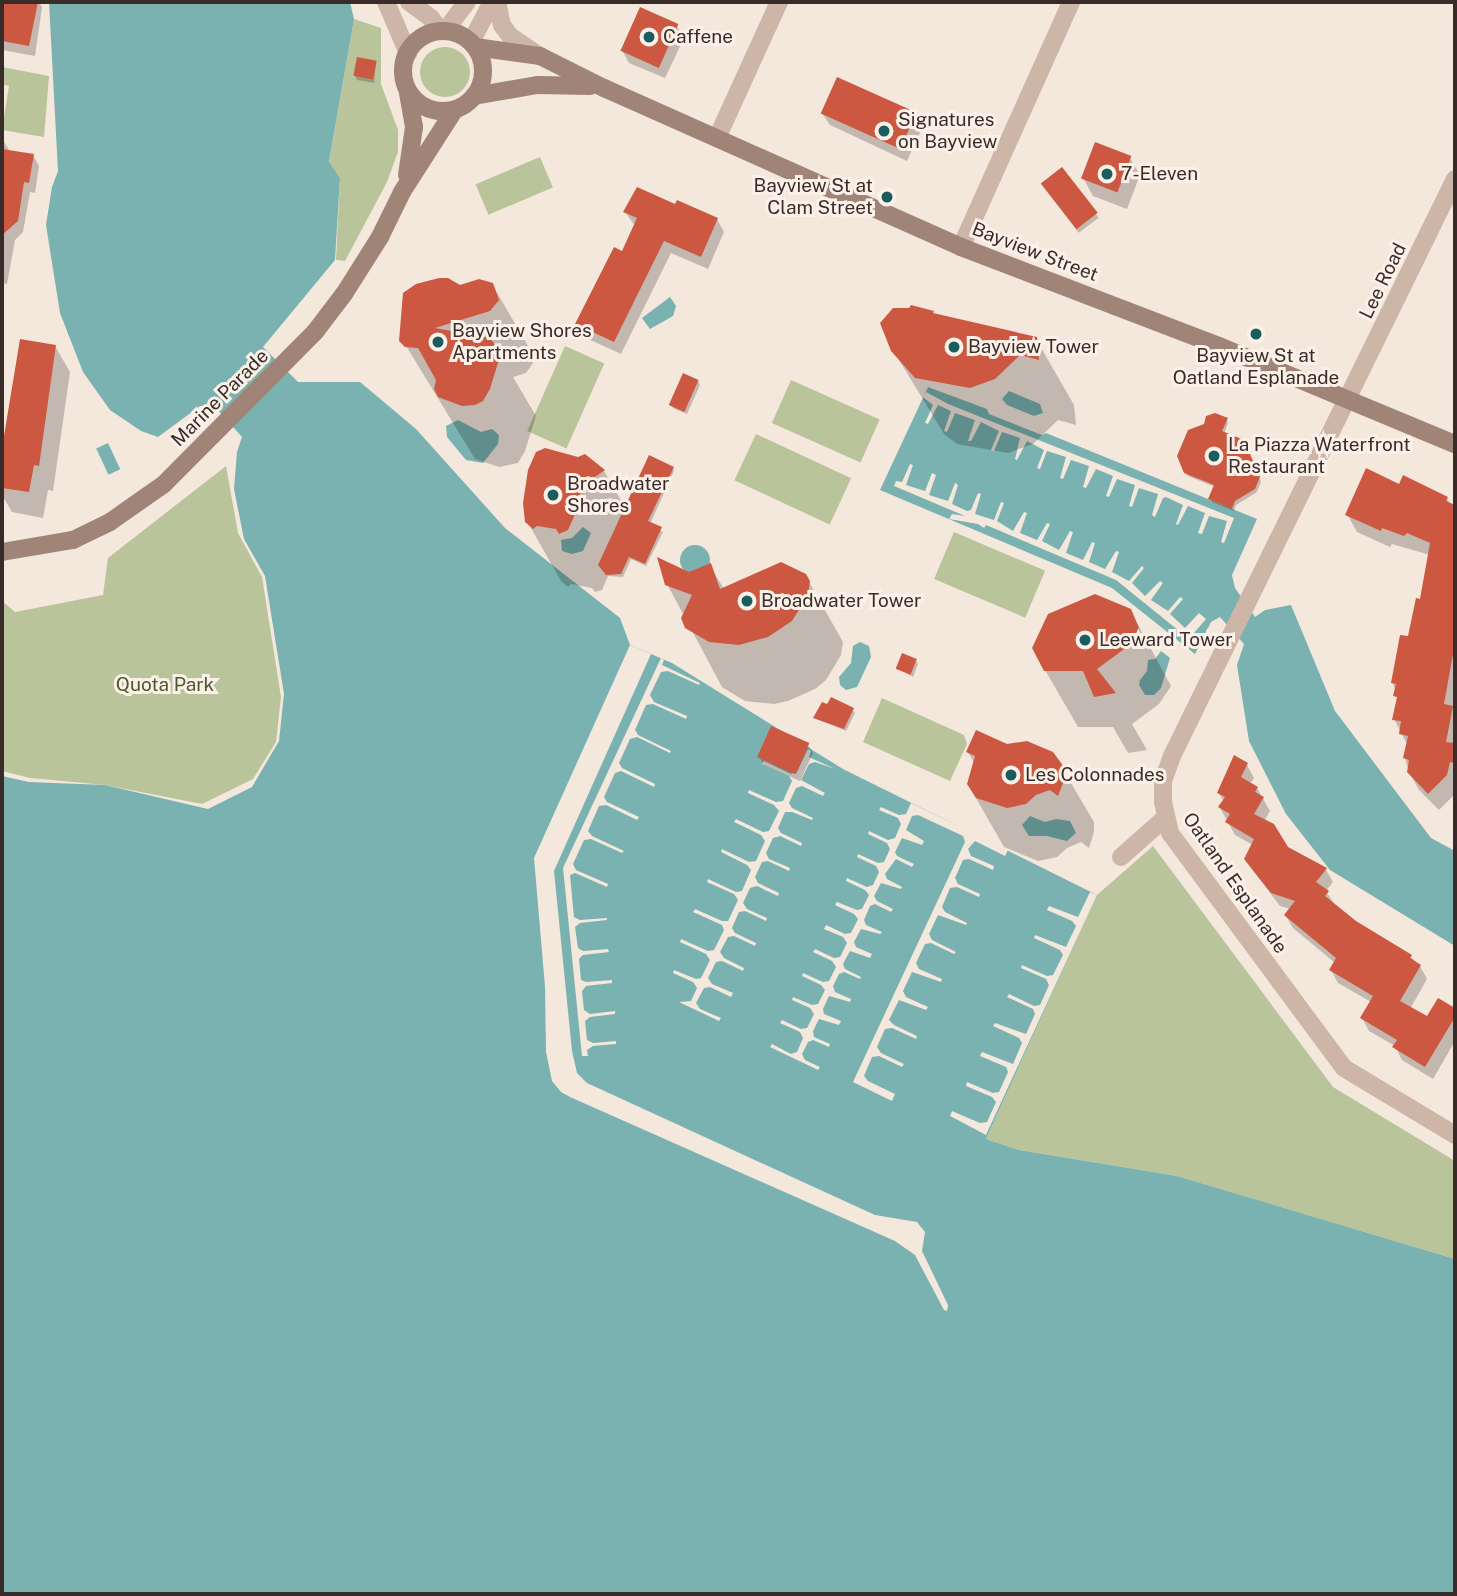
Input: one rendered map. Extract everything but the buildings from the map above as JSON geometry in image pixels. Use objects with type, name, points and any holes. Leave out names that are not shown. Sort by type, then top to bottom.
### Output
[{"type":"main road","points":[[442,31],[460,34],[473,45],[483,67],[480,87],[474,96],[455,109],[429,108],[417,101],[407,88],[403,71],[408,53],[421,38],[442,31]]},
{"type":"main road","name":"Bayview Street","points":[[473,45],[540,57],[961,247],[1219,346],[1455,444]]},
{"type":"main road","name":"Bayview Street","points":[[474,96],[537,85],[604,88]]},
{"type":"main road","name":"Marine Parade","points":[[402,192],[414,127],[407,88]]},
{"type":"main road","name":"Marine Parade","points":[[2,552],[73,540],[110,522],[164,484],[287,360],[344,294],[380,237],[402,192],[455,109]]},
{"type":"street","points":[[386,2],[408,53]]},
{"type":"street","points":[[409,2],[431,18],[442,31],[467,2]]},
{"type":"street","points":[[473,45],[495,2]]},
{"type":"street","points":[[495,2],[502,25],[510,36],[540,57]]},
{"type":"street","points":[[717,138],[779,2]]},
{"type":"street","points":[[961,247],[1071,2]]},
{"type":"street","name":"Lee Road","points":[[1348,401],[1455,178]]},
{"type":"street","name":"Oatland Esplanade","points":[[1348,401],[1215,665],[1163,781],[1165,818],[1170,833],[1207,886],[1344,1068],[1455,1135]]},
{"type":"street","points":[[1121,857],[1165,818]]},
{"type":"green space","points":[[354,19],[381,28],[381,84],[398,130],[398,152],[387,182],[345,261],[336,260],[340,178],[329,163]]},
{"type":"green space","points":[[445,47],[463,54],[470,72],[463,90],[445,97],[427,90],[420,72],[427,54]]},
{"type":"green space","points":[[2,67],[49,76],[44,137],[2,130],[9,86],[2,84]]},
{"type":"green space","points":[[540,157],[553,187],[488,215],[476,184]]},
{"type":"green space","points":[[565,346],[604,363],[566,448],[527,431]]},
{"type":"green space","points":[[791,380],[880,419],[860,462],[772,423]]},
{"type":"green space","points":[[756,434],[851,478],[830,525],[734,480]]},
{"type":"green space","name":"Quota Park","points":[[226,466],[238,533],[262,577],[281,697],[276,742],[253,779],[202,804],[105,785],[30,778],[2,771],[2,601],[15,612],[103,595],[108,558]]},
{"type":"green space","points":[[954,532],[1045,571],[1025,618],[934,579]]},
{"type":"green space","points":[[882,698],[964,735],[967,744],[950,781],[863,742]]},
{"type":"green space","points":[[1153,846],[1333,1087],[1455,1161],[1455,1259],[1177,1176],[1019,1150],[986,1139],[1097,895]]},
{"type":"water","points":[[49,2],[350,2],[354,19],[329,162],[340,178],[335,260],[263,347],[298,382],[360,382],[416,429],[505,528],[620,618],[630,645],[672,663],[843,769],[1097,895],[986,1139],[1019,1150],[1177,1176],[1455,1259],[1455,1594],[2,1594],[2,776],[29,782],[105,785],[208,809],[252,787],[279,741],[284,694],[265,576],[244,539],[234,489],[237,452],[242,437],[214,406],[200,406],[158,437],[141,431],[110,410],[83,372],[60,313],[46,225],[52,187],[58,171]]},
{"type":"water","points":[[670,297],[676,306],[673,316],[650,329],[642,318]]},
{"type":"water","points":[[928,387],[987,409],[989,414],[1042,435],[1046,433],[1257,519],[1232,575],[1235,588],[1255,617],[1265,610],[1291,605],[1335,711],[1431,838],[1455,851],[1455,946],[1330,870],[1286,814],[1249,741],[1237,665],[1244,644],[1220,617],[1211,622],[1195,654],[1112,588],[880,490]]},
{"type":"water","points":[[1009,391],[1040,404],[1043,413],[1034,416],[1007,405],[1002,399]]},
{"type":"water","points":[[458,420],[481,432],[492,429],[499,435],[498,444],[483,463],[466,460],[447,437],[446,426]]},
{"type":"water","points":[[108,443],[120,469],[108,475],[96,448]]},
{"type":"water","points":[[583,527],[591,533],[583,551],[572,554],[562,551],[561,540],[572,538]]},
{"type":"water","points":[[695,545],[706,549],[710,560],[706,571],[695,575],[684,571],[680,560],[684,549]]},
{"type":"water","points":[[860,642],[869,646],[871,657],[857,687],[846,690],[840,685],[839,677],[851,663],[853,646]]},
{"type":"water","points":[[1161,651],[1170,658],[1161,688],[1154,695],[1145,695],[1139,685],[1140,680],[1147,671],[1148,660],[1155,659]]},
{"type":"water","points":[[1030,816],[1045,822],[1056,819],[1070,821],[1076,833],[1067,841],[1047,836],[1029,836],[1022,825]]},
{"type":"pier","points":[[926,392],[948,404],[1234,518],[1224,543],[1221,542],[1227,521],[1209,516],[1202,534],[1198,533],[1205,513],[1188,506],[1178,525],[1176,524],[1183,505],[1166,497],[1163,498],[1155,517],[1152,515],[1158,494],[1139,488],[1132,507],[1129,506],[1135,485],[1117,479],[1109,497],[1106,496],[1113,476],[1096,469],[1086,488],[1083,487],[1089,466],[1071,460],[1063,479],[1060,478],[1066,457],[1047,451],[1040,469],[1037,468],[1044,450],[1027,441],[1017,460],[1015,459],[1020,438],[1002,432],[994,451],[991,450],[999,431],[981,422],[971,441],[968,441],[975,420],[955,413],[947,432],[944,431],[951,411],[938,405],[928,424],[925,423],[933,405],[923,397]]},
{"type":"pier","points":[[910,464],[913,465],[906,485],[925,491],[932,473],[936,475],[929,495],[948,501],[955,483],[958,485],[952,504],[967,511],[971,510],[978,493],[981,494],[975,514],[994,520],[1001,502],[1004,503],[997,521],[1013,531],[1024,512],[1027,513],[1020,533],[1037,540],[1047,523],[1050,524],[1042,541],[1059,550],[1070,531],[1073,532],[1066,553],[1083,560],[1092,542],[1095,543],[1089,562],[1105,569],[1116,551],[1119,552],[1112,572],[1129,581],[1142,566],[1144,568],[1132,583],[1145,596],[1160,581],[1163,583],[1151,600],[1168,611],[1180,597],[1183,599],[1170,614],[1185,628],[1199,613],[1206,619],[1189,639],[1116,580],[986,525],[984,528],[978,524],[949,519],[952,514],[965,516],[894,486],[896,481],[902,482]]},
{"type":"pier","points":[[630,645],[651,654],[554,871],[572,1051],[577,1073],[587,1083],[875,1215],[917,1222],[925,1232],[922,1251],[948,1305],[947,1311],[944,1310],[915,1255],[895,1241],[570,1097],[561,1092],[552,1081],[546,1052],[545,987],[534,858]]},
{"type":"pier","points":[[661,658],[664,660],[662,665],[700,683],[699,685],[668,671],[661,672],[650,695],[654,702],[687,716],[686,719],[653,704],[646,705],[635,730],[638,735],[671,751],[670,753],[637,737],[630,739],[619,763],[622,768],[655,784],[654,787],[621,771],[615,773],[604,797],[607,802],[639,817],[637,820],[606,805],[599,806],[588,831],[592,836],[624,851],[622,853],[591,839],[584,840],[573,864],[576,870],[608,884],[607,887],[575,873],[570,875],[574,917],[580,920],[607,918],[580,923],[575,927],[578,948],[583,951],[608,949],[609,952],[583,955],[579,959],[581,980],[612,980],[612,983],[586,986],[582,991],[584,1010],[590,1014],[615,1011],[615,1014],[590,1017],[585,1021],[587,1040],[593,1043],[616,1041],[616,1044],[593,1046],[587,1050],[588,1056],[582,1056],[563,868]]},
{"type":"pier","points":[[808,749],[811,751],[809,757],[835,769],[815,762],[809,764],[801,780],[825,793],[823,796],[802,786],[796,788],[789,803],[792,808],[813,818],[812,820],[785,812],[778,828],[781,833],[802,843],[801,846],[780,836],[773,838],[766,853],[769,859],[790,868],[789,871],[768,861],[762,862],[755,877],[758,883],[779,893],[778,896],[757,886],[750,888],[743,903],[747,909],[767,918],[766,921],[745,911],[739,912],[732,928],[735,933],[756,943],[755,946],[734,936],[728,937],[720,952],[724,958],[744,968],[743,971],[722,961],[716,962],[708,978],[712,984],[733,993],[731,997],[710,987],[704,988],[696,1003],[700,1009],[721,1018],[719,1021],[679,1002],[691,1001],[697,988],[693,982],[673,973],[674,970],[696,979],[701,978],[710,960],[706,954],[680,942],[681,939],[708,951],[714,950],[724,930],[722,925],[693,912],[695,909],[728,921],[738,900],[734,894],[707,882],[708,879],[736,892],[742,891],[751,870],[747,865],[721,852],[722,849],[749,862],[756,861],[765,841],[761,835],[734,822],[736,819],[763,832],[769,831],[779,811],[774,805],[748,793],[749,790],[776,802],[783,801],[792,781],[789,776],[762,764],[764,761],[791,774],[797,772]]},
{"type":"pier","points":[[911,803],[1008,850],[1005,856],[975,841],[968,849],[971,856],[994,866],[993,870],[969,859],[963,860],[955,878],[958,884],[980,894],[979,897],[957,887],[950,888],[942,907],[945,912],[967,923],[966,925],[938,915],[929,934],[932,940],[956,952],[954,954],[931,943],[925,944],[916,963],[919,969],[942,979],[941,982],[912,972],[903,991],[906,997],[928,1007],[926,1010],[899,1000],[889,1020],[917,1036],[916,1039],[892,1028],[885,1029],[877,1047],[881,1053],[904,1064],[902,1067],[879,1056],[872,1057],[864,1076],[868,1081],[895,1094],[892,1101],[853,1082],[965,842],[963,836],[918,815],[912,816],[906,830],[924,841],[922,845],[902,838],[895,852],[897,856],[914,864],[912,867],[896,859],[885,874],[887,879],[902,887],[901,889],[881,883],[874,896],[877,901],[893,909],[891,912],[875,904],[870,906],[864,920],[866,925],[882,932],[880,934],[861,929],[854,942],[856,947],[872,954],[870,958],[850,951],[843,964],[845,969],[861,977],[860,979],[844,972],[839,974],[833,986],[835,992],[851,999],[850,1002],[829,996],[823,1009],[824,1014],[841,1021],[839,1025],[819,1019],[813,1031],[814,1037],[830,1044],[829,1047],[813,1040],[808,1042],[802,1054],[805,1060],[820,1067],[818,1070],[770,1047],[772,1044],[791,1054],[797,1052],[803,1038],[800,1032],[780,1023],[782,1020],[801,1029],[807,1028],[814,1014],[810,1008],[792,1000],[793,997],[812,1005],[818,1004],[825,990],[821,985],[802,976],[803,973],[823,982],[829,981],[836,967],[832,961],[813,952],[815,949],[834,958],[840,957],[847,943],[843,937],[824,929],[826,925],[845,934],[851,933],[858,919],[854,914],[835,905],[837,902],[857,910],[862,909],[869,895],[865,890],[846,881],[847,878],[867,887],[873,885],[879,872],[876,866],[857,857],[858,854],[878,863],[884,862],[890,849],[887,843],[868,834],[869,831],[888,840],[895,838],[901,824],[898,818],[879,810],[881,807],[899,815],[906,814]]},
{"type":"pier","points":[[1090,892],[1097,895],[986,1135],[950,1116],[952,1111],[980,1123],[987,1122],[996,1102],[992,1097],[966,1086],[967,1082],[993,1093],[999,1092],[1008,1072],[1006,1067],[980,1056],[982,1052],[1013,1064],[1022,1043],[1019,1038],[993,1026],[995,1023],[1026,1034],[1035,1014],[1033,1009],[1007,997],[1009,994],[1034,1006],[1040,1005],[1049,985],[1046,979],[1021,968],[1022,965],[1047,976],[1053,975],[1063,955],[1060,950],[1034,938],[1035,935],[1066,947],[1076,926],[1072,921],[1047,910],[1049,906],[1078,917]]},
{"type":"place","name":"Caffene","points":[[649,37]]},
{"type":"place","name":"Signatures on Bayview","points":[[884,131]]},
{"type":"place","name":"7-Eleven","points":[[1107,174]]},
{"type":"place","name":"Bayview St at Clam Street","points":[[887,197]]},
{"type":"place","name":"Bayview St at Oatland Esplanade","points":[[1256,334]]},
{"type":"place","name":"Bayview Shores Apartments","points":[[438,342]]},
{"type":"place","name":"Bayview Tower","points":[[954,347]]},
{"type":"place","name":"La Piazza Waterfront Restaurant","points":[[1214,456]]},
{"type":"place","name":"Broadwater Shores","points":[[553,495]]},
{"type":"place","name":"Broadwater Tower","points":[[747,601]]},
{"type":"place","name":"Leeward Tower","points":[[1085,640]]},
{"type":"place","name":"Les Colonnades","points":[[1011,775]]}]
